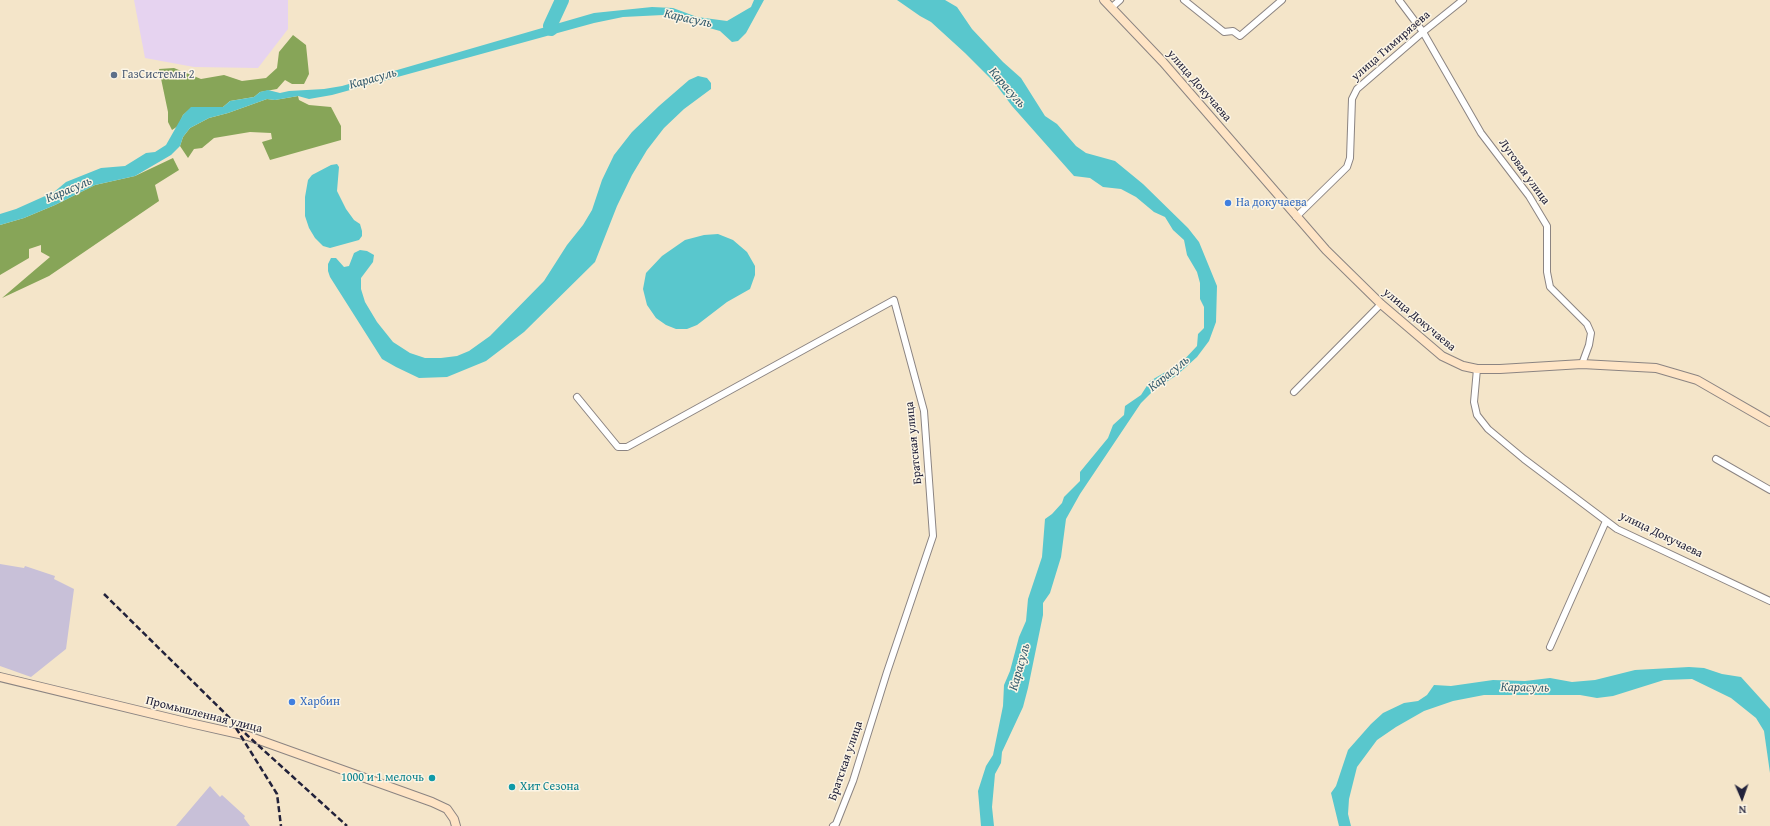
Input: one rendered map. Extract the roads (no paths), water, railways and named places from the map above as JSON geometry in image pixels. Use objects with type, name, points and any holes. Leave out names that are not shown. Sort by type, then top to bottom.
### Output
[{"type":"main road","name":"улица Докучаева","points":[[1104,0],[1163,62],[1326,250],[1381,304],[1442,356],[1463,366],[1477,369]]},
{"type":"main road","points":[[1477,369],[1582,364],[1656,368],[1697,380],[1770,422]]},
{"type":"main road","name":"Промышленная улица","points":[[0,677],[248,736],[432,802],[447,809],[454,818],[456,826]]},
{"type":"street","points":[[1111,8],[1120,0]]},
{"type":"street","points":[[1184,0],[1224,32],[1233,31],[1240,36],[1282,0]]},
{"type":"street","name":"Луговая улица","points":[[1399,0],[1423,32],[1481,133],[1529,196],[1547,226],[1547,272],[1550,287],[1587,324],[1591,333],[1589,345],[1582,364]]},
{"type":"street","name":"улица Тимирязева","points":[[1296,217],[1347,167],[1350,158],[1352,99],[1357,89],[1423,32],[1463,0]]},
{"type":"street","name":"Братская улица","points":[[577,397],[618,447],[627,447],[894,300],[924,411],[933,536],[887,672],[853,781],[836,824],[833,826]]},
{"type":"street","points":[[1294,392],[1381,304]]},
{"type":"street","name":"улица Докучаева","points":[[1477,369],[1474,407],[1482,422],[1524,459],[1617,529],[1770,601]]},
{"type":"street","points":[[1716,459],[1770,490]]},
{"type":"street","points":[[1550,647],[1606,521]]},
{"type":"water","name":"Карасуль","points":[[754,0],[764,0],[746,33],[738,41],[732,42],[720,31],[663,15],[623,17],[594,23],[332,95],[309,99],[298,96],[275,100],[267,99],[209,118],[190,128],[183,137],[180,146],[171,155],[135,176],[95,185],[55,205],[24,218],[0,225],[0,214],[16,209],[54,192],[66,182],[101,168],[125,166],[146,153],[155,152],[166,145],[183,115],[191,107],[223,107],[230,101],[254,97],[260,92],[268,90],[280,93],[342,86],[594,13],[652,7],[673,8],[697,17],[727,21],[751,7]]},
{"type":"water","name":"Карасуль","points":[[897,0],[945,0],[957,7],[972,29],[1003,62],[1021,78],[1045,116],[1057,124],[1076,146],[1086,153],[1115,161],[1143,184],[1188,228],[1199,242],[1217,286],[1216,322],[1209,341],[1197,357],[1177,375],[1154,390],[1141,403],[1080,494],[1066,519],[1061,557],[1050,593],[1043,603],[1043,615],[1023,707],[1002,752],[1001,763],[995,774],[992,807],[994,826],[981,826],[978,791],[986,766],[993,755],[1003,706],[1004,685],[1010,671],[1019,637],[1026,621],[1028,599],[1042,557],[1045,519],[1052,514],[1062,503],[1064,497],[1080,481],[1080,472],[1108,438],[1113,425],[1124,415],[1125,406],[1141,395],[1150,381],[1181,363],[1197,346],[1198,334],[1204,328],[1204,307],[1200,299],[1200,283],[1197,272],[1187,255],[1184,240],[1173,230],[1165,217],[1154,212],[1136,197],[1121,189],[1103,187],[1090,178],[1074,176],[1012,106],[994,82],[965,53],[931,22]]},
{"type":"water","points":[[698,76],[707,78],[711,83],[711,89],[684,109],[664,128],[647,150],[632,175],[617,206],[595,262],[524,332],[486,361],[447,377],[419,378],[382,359],[330,277],[328,264],[331,258],[336,258],[344,267],[349,266],[354,253],[360,250],[367,251],[374,255],[373,262],[361,278],[361,289],[365,302],[377,322],[393,342],[410,353],[425,358],[457,356],[469,351],[490,336],[544,281],[592,210],[602,180],[614,155],[632,132],[689,80]]},
{"type":"water","points":[[337,164],[339,167],[337,191],[346,209],[354,220],[360,224],[362,236],[359,240],[330,248],[323,246],[315,238],[309,228],[305,216],[305,197],[308,180],[312,175],[331,165]]},
{"type":"water","points":[[718,234],[733,240],[747,252],[755,266],[755,275],[750,289],[727,302],[697,325],[687,329],[676,329],[666,325],[656,318],[647,305],[643,289],[646,273],[662,256],[685,240],[704,235]]},
{"type":"water","name":"Карасуль","points":[[1689,667],[1704,668],[1722,674],[1741,677],[1770,709],[1770,773],[1764,731],[1756,718],[1731,698],[1692,679],[1664,680],[1613,696],[1597,698],[1580,695],[1484,695],[1453,701],[1424,711],[1377,740],[1357,767],[1349,799],[1348,814],[1351,826],[1339,826],[1331,793],[1336,786],[1348,750],[1383,713],[1404,703],[1418,701],[1427,695],[1434,685],[1451,686],[1493,680],[1525,681],[1550,678],[1572,682],[1595,680],[1635,670]]},
{"type":"waterway","points":[[551,29],[550,26],[562,0]]},
{"type":"railway","points":[[104,594],[248,736],[347,826]]},
{"type":"railway","points":[[236,728],[277,794],[281,826]]},
{"type":"place","name":"ГазСистемы 2","points":[[114,75]]},
{"type":"place","name":"На докучаева","points":[[1228,203]]},
{"type":"place","name":"Харбин","points":[[292,702]]},
{"type":"place","name":"1000 и 1 мелочь","points":[[432,778]]},
{"type":"place","name":"Хит Сезона","points":[[512,787]]}]
